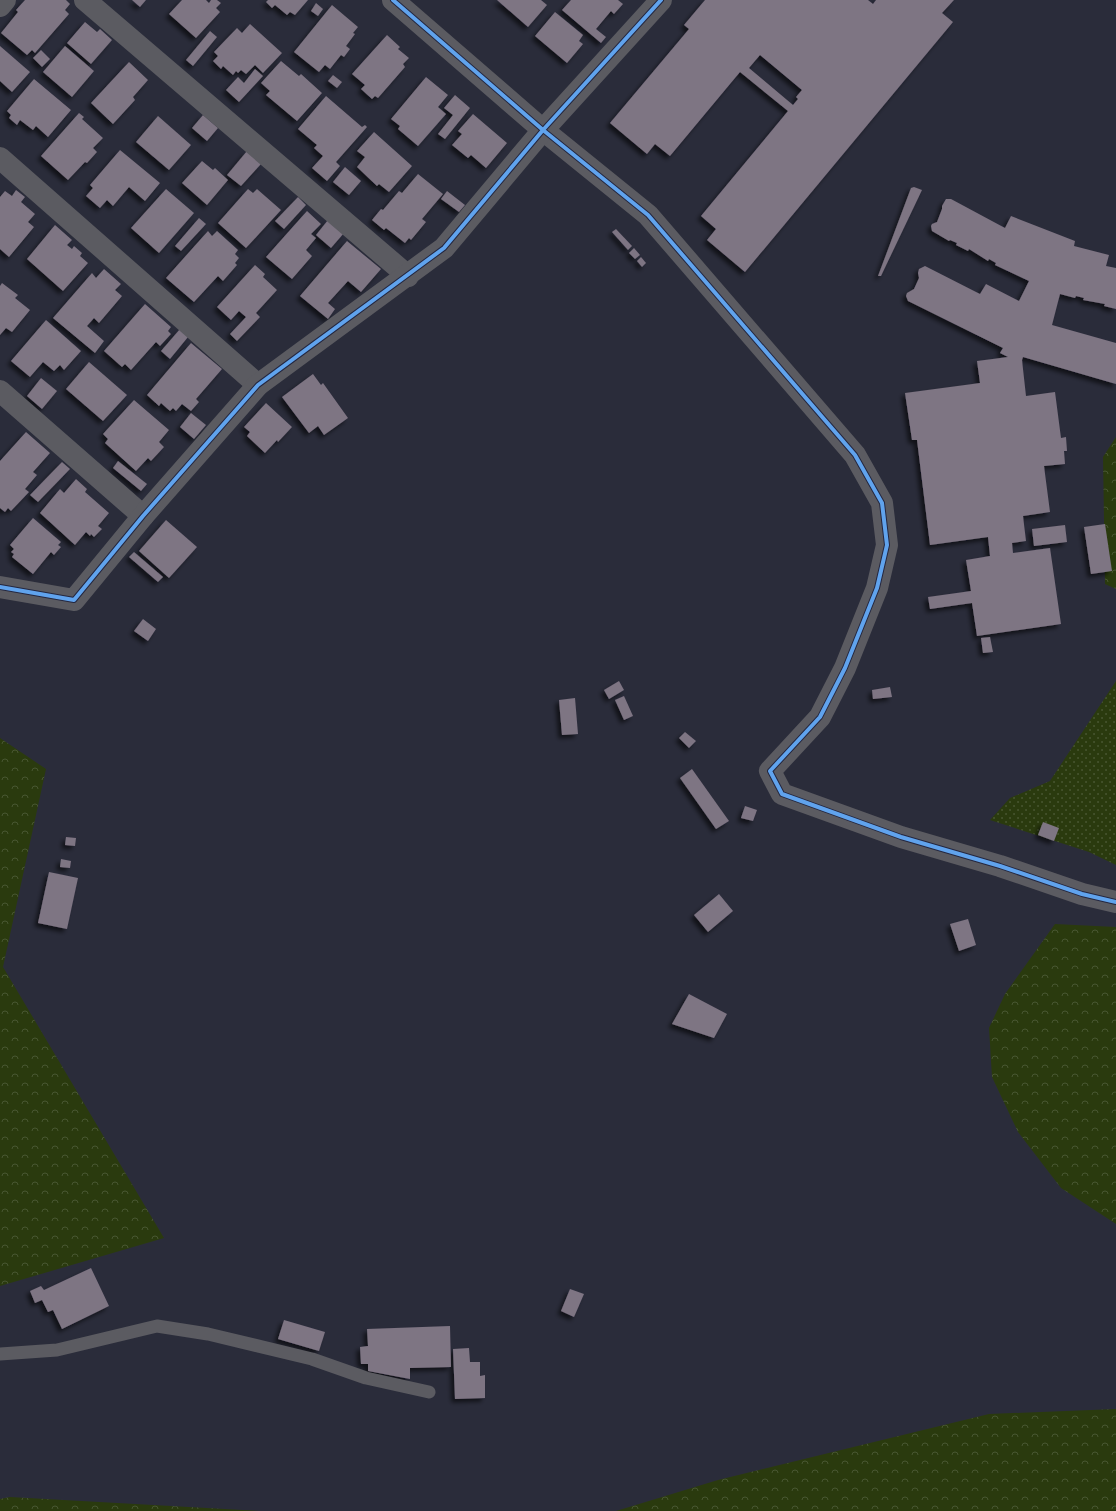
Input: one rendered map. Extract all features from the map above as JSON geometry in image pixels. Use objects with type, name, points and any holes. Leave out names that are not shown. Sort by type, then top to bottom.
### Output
[{"type":"street","points":[[0,6],[5,0]]},
{"type":"street","points":[[85,0],[408,276]]},
{"type":"street","points":[[393,0],[543,130],[648,215],[855,455],[882,504],[887,545],[877,588],[845,668],[820,717],[770,771],[782,794],[901,836],[1000,866],[1082,894],[1116,902]]},
{"type":"street","points":[[0,587],[74,600],[143,516],[258,385],[444,248],[543,130],[659,1]]},
{"type":"street","points":[[0,158],[258,385]]},
{"type":"street","points":[[0,391],[143,516]]},
{"type":"lane","points":[[0,1354],[57,1350],[157,1326],[208,1334],[305,1357],[366,1378],[429,1392]]},
{"type":"green space","points":[[1116,437],[1116,589],[1105,584],[1103,457]]},
{"type":"green space","points":[[1116,681],[1116,865],[1089,852],[990,820],[1010,798],[1050,781]]},
{"type":"green space","points":[[0,738],[46,769],[3,967],[164,1238],[0,1286]]},
{"type":"green space","points":[[1055,924],[1116,927],[1116,1224],[1061,1188],[1018,1132],[992,1077],[989,1028],[1005,994]]},
{"type":"green space","points":[[1116,1409],[1116,1511],[616,1511],[718,1480],[989,1414]]},
{"type":"green space","points":[[10,1497],[259,1511],[0,1511],[0,1499]]},
{"type":"building","points":[[25,0],[66,0],[70,4],[65,10],[69,14],[35,53],[32,50],[27,55],[1,33],[18,12],[16,10]]},
{"type":"building","points":[[132,0],[146,0],[140,7]]},
{"type":"building","points":[[182,0],[206,0],[209,3],[211,0],[217,0],[221,3],[216,8],[220,12],[196,38],[169,14]]},
{"type":"building","points":[[268,0],[308,0],[295,15],[290,12],[287,15],[275,5],[272,8],[266,2]]},
{"type":"building","points":[[497,0],[541,0],[547,5],[528,27]]},
{"type":"building","points":[[571,0],[618,0],[623,4],[614,14],[611,11],[596,29],[606,37],[601,43],[562,10]]},
{"type":"building","points":[[705,0],[868,0],[873,4],[876,0],[954,0],[942,13],[953,22],[745,272],[707,240],[716,229],[701,216],[788,111],[740,72],[670,156],[655,144],[647,154],[610,123],[689,29],[684,25]],"holes":[[[760,55],[802,90],[796,97],[798,99],[793,105],[749,68]]]},
{"type":"building","points":[[316,3],[323,9],[318,16],[311,11]]},
{"type":"building","points":[[332,5],[358,27],[353,33],[355,34],[346,46],[350,49],[344,57],[341,55],[330,69],[325,65],[319,72],[294,52]]},
{"type":"building","points":[[555,12],[583,35],[579,41],[583,44],[567,63],[535,36]]},
{"type":"building","points":[[85,22],[97,32],[100,29],[112,40],[91,64],[67,43]]},
{"type":"building","points":[[250,24],[282,53],[263,73],[255,65],[246,74],[241,70],[238,73],[236,71],[233,75],[223,66],[221,69],[213,61],[218,56],[214,52],[237,28],[242,33]]},
{"type":"building","points":[[210,31],[217,37],[193,66],[186,60]]},
{"type":"building","points":[[387,35],[400,47],[398,49],[409,58],[403,64],[405,67],[378,98],[375,96],[372,99],[361,89],[365,85],[352,74]]},
{"type":"building","points":[[0,46],[30,72],[12,92],[0,81]]},
{"type":"building","points":[[65,46],[94,71],[72,97],[43,72]]},
{"type":"building","points":[[41,50],[50,59],[42,67],[33,58]]},
{"type":"building","points":[[281,61],[299,76],[301,74],[322,93],[297,121],[266,95],[270,91],[261,83]]},
{"type":"building","points":[[129,62],[148,80],[133,97],[135,100],[113,124],[91,103]]},
{"type":"building","points":[[255,69],[263,76],[239,102],[226,90],[238,77],[244,83]]},
{"type":"building","points":[[333,75],[342,82],[337,88],[328,81]]},
{"type":"building","points":[[426,77],[448,95],[438,107],[446,114],[418,146],[398,129],[400,126],[391,119]]},
{"type":"building","points":[[34,79],[71,110],[48,137],[36,126],[33,130],[20,120],[17,125],[9,118],[11,115],[7,111]]},
{"type":"building","points":[[455,95],[470,108],[445,139],[438,134],[453,115],[444,108]]},
{"type":"building","points":[[326,96],[362,127],[365,125],[367,127],[336,162],[340,166],[327,181],[312,168],[323,156],[314,148],[317,145],[298,129]]},
{"type":"building","points":[[79,113],[84,117],[82,119],[103,138],[93,148],[97,152],[68,180],[41,156]]},
{"type":"building","points":[[473,114],[507,143],[486,168],[471,155],[468,158],[452,145],[462,134],[458,131]]},
{"type":"building","points":[[203,115],[218,128],[207,141],[192,128]]},
{"type":"building","points":[[158,116],[191,145],[169,170],[136,142]]},
{"type":"building","points":[[374,132],[412,166],[389,192],[379,184],[377,186],[357,167],[365,157],[357,151]]},
{"type":"building","points":[[120,150],[160,183],[145,201],[129,187],[113,206],[107,200],[100,208],[86,196],[93,188],[90,185]]},
{"type":"building","points":[[247,151],[261,164],[241,186],[227,175]]},
{"type":"building","points":[[202,161],[213,170],[215,168],[228,180],[207,205],[182,183]]},
{"type":"building","points":[[345,167],[361,181],[349,195],[333,182]]},
{"type":"building","points":[[418,174],[443,194],[422,219],[426,222],[411,240],[409,238],[405,243],[386,228],[384,230],[372,220],[381,209],[383,210],[399,191],[402,193]]},
{"type":"building","points":[[914,187],[922,190],[881,276],[878,276],[911,188]]},
{"type":"building","points":[[166,189],[194,213],[159,253],[131,228]]},
{"type":"building","points":[[248,189],[253,193],[257,189],[281,210],[246,248],[218,223]]},
{"type":"building","points":[[16,190],[25,197],[21,202],[35,214],[28,222],[34,227],[9,257],[0,249],[0,197],[5,191],[12,196]]},
{"type":"building","points":[[447,191],[465,205],[459,212],[441,199]]},
{"type":"building","points":[[298,197],[306,205],[284,229],[275,221]]},
{"type":"building","points":[[946,199],[951,199],[1005,228],[1011,216],[1075,241],[1074,246],[1109,255],[1106,266],[1116,268],[1116,309],[1104,306],[1105,304],[1083,300],[1084,298],[1076,296],[1075,298],[1060,294],[1052,325],[1116,343],[1116,384],[1023,357],[1022,360],[1026,396],[1055,392],[1061,438],[1066,437],[1067,451],[1064,451],[1065,464],[1044,466],[1050,512],[1023,516],[1026,541],[1012,543],[1013,553],[1050,548],[1061,624],[977,636],[972,603],[930,609],[928,597],[971,591],[966,560],[990,556],[988,537],[930,545],[917,440],[912,440],[905,393],[980,383],[977,361],[1008,357],[1000,353],[1003,348],[908,301],[906,296],[907,293],[914,289],[919,278],[919,269],[925,266],[980,294],[986,284],[1019,301],[1029,281],[995,265],[996,263],[989,259],[988,261],[969,249],[968,251],[956,245],[957,243],[950,240],[949,241],[932,231],[931,226],[937,222]]},
{"type":"building","points":[[307,211],[321,224],[311,234],[316,238],[306,250],[312,256],[292,279],[266,257]]},
{"type":"building","points":[[199,218],[206,224],[181,251],[175,246]]},
{"type":"building","points":[[328,220],[344,233],[331,248],[316,235]]},
{"type":"building","points":[[55,225],[72,240],[67,245],[72,249],[74,246],[82,253],[80,256],[88,263],[63,291],[27,259]]},
{"type":"building","points":[[616,229],[632,246],[628,250],[612,232]]},
{"type":"building","points":[[208,231],[212,236],[217,231],[238,250],[235,254],[239,258],[235,263],[237,265],[223,281],[218,276],[194,302],[166,278]]},
{"type":"building","points":[[347,241],[381,269],[361,292],[348,281],[328,303],[335,309],[328,319],[300,296]]},
{"type":"building","points":[[634,248],[640,255],[635,259],[629,253]]},
{"type":"building","points":[[641,257],[646,263],[642,267],[637,261]]},
{"type":"building","points":[[255,265],[265,274],[263,277],[277,290],[256,313],[260,317],[237,341],[230,334],[246,317],[239,311],[231,320],[217,307]]},
{"type":"building","points":[[104,269],[121,284],[115,290],[122,296],[99,323],[94,318],[87,326],[104,341],[95,353],[53,318],[92,273],[96,278]]},
{"type":"building","points":[[2,283],[18,295],[15,298],[30,310],[12,332],[6,328],[0,335],[0,286]]},
{"type":"building","points":[[145,304],[171,327],[168,331],[171,334],[160,346],[156,342],[131,370],[125,364],[122,367],[104,351]]},
{"type":"building","points":[[46,320],[81,351],[64,370],[60,365],[54,371],[43,362],[30,377],[11,361]]},
{"type":"building","points":[[180,329],[188,337],[170,359],[161,351]]},
{"type":"building","points":[[191,343],[222,369],[196,399],[199,402],[191,411],[182,404],[176,411],[173,408],[170,411],[161,403],[159,406],[147,395]]},
{"type":"building","points":[[89,362],[127,395],[103,421],[66,389]]},
{"type":"building","points":[[313,374],[321,385],[323,383],[348,418],[324,435],[318,426],[309,433],[282,397]]},
{"type":"building","points":[[41,378],[57,391],[42,409],[27,396]]},
{"type":"building","points":[[134,400],[169,430],[159,442],[164,447],[151,461],[148,458],[136,471],[105,443],[108,439],[103,434]]},
{"type":"building","points":[[266,403],[292,427],[265,453],[247,436],[250,432],[244,427]]},
{"type":"building","points":[[191,413],[206,425],[194,439],[180,427]]},
{"type":"building","points":[[26,432],[50,453],[33,472],[37,475],[25,489],[29,492],[11,511],[8,508],[5,512],[0,508],[0,461]]},
{"type":"building","points":[[118,461],[147,484],[141,491],[113,468]]},
{"type":"building","points":[[62,462],[70,469],[38,502],[30,495]]},
{"type":"building","points":[[76,479],[87,489],[85,492],[109,513],[98,526],[102,529],[94,537],[91,534],[90,536],[86,532],[75,545],[40,513],[60,489],[64,493]]},
{"type":"building","points":[[33,518],[61,542],[58,545],[61,547],[54,555],[51,552],[33,574],[12,557],[14,554],[11,552],[14,549],[10,545]]},
{"type":"building","points":[[166,520],[197,547],[169,578],[139,551]]},
{"type":"building","points":[[1105,524],[1112,571],[1091,574],[1084,527]]},
{"type":"building","points":[[1065,525],[1067,542],[1034,546],[1032,529]]},
{"type":"building","points":[[134,552],[163,577],[158,582],[129,557]]},
{"type":"building","points":[[143,619],[156,629],[148,641],[134,631]]},
{"type":"building","points":[[990,637],[993,652],[983,653],[981,638]]},
{"type":"building","points":[[619,681],[624,690],[609,699],[604,690]]},
{"type":"building","points":[[890,687],[892,697],[873,699],[872,690]]},
{"type":"building","points":[[624,696],[633,716],[624,720],[615,700]]},
{"type":"building","points":[[575,698],[578,734],[562,735],[559,700]]},
{"type":"building","points":[[685,732],[696,741],[689,748],[679,738]]},
{"type":"building","points":[[692,769],[729,821],[716,829],[680,778]]},
{"type":"building","points":[[745,806],[757,810],[753,821],[741,818]]},
{"type":"building","points":[[1043,822],[1059,828],[1054,841],[1038,835]]},
{"type":"building","points":[[66,837],[76,838],[75,846],[65,845]]},
{"type":"building","points":[[61,859],[71,861],[70,868],[60,867]]},
{"type":"building","points":[[49,872],[78,878],[67,929],[38,923]]},
{"type":"building","points":[[719,894],[733,911],[708,932],[694,915]]},
{"type":"building","points":[[968,919],[976,945],[959,951],[950,924]]},
{"type":"building","points":[[689,994],[727,1014],[714,1038],[672,1024]]},
{"type":"building","points":[[91,1268],[109,1306],[62,1329],[53,1310],[48,1312],[42,1300],[35,1303],[30,1291],[41,1286],[44,1290]]},
{"type":"building","points":[[570,1289],[584,1294],[574,1317],[561,1311]]},
{"type":"building","points":[[284,1320],[325,1332],[319,1351],[278,1339]]},
{"type":"building","points":[[450,1326],[451,1367],[410,1368],[410,1379],[368,1371],[368,1364],[361,1364],[360,1347],[368,1346],[367,1329]]},
{"type":"building","points":[[469,1348],[470,1362],[480,1362],[480,1376],[485,1375],[485,1398],[455,1399],[453,1349]]},
{"type":"cycle path","points":[[393,0],[543,130],[648,215],[855,455],[882,503],[887,545],[877,588],[845,668],[820,717],[770,771],[782,794],[901,837],[1000,866],[1082,894],[1116,902]]},
{"type":"cycle path","points":[[0,587],[74,600],[143,516],[258,385],[444,248],[543,130],[661,0]]}]
